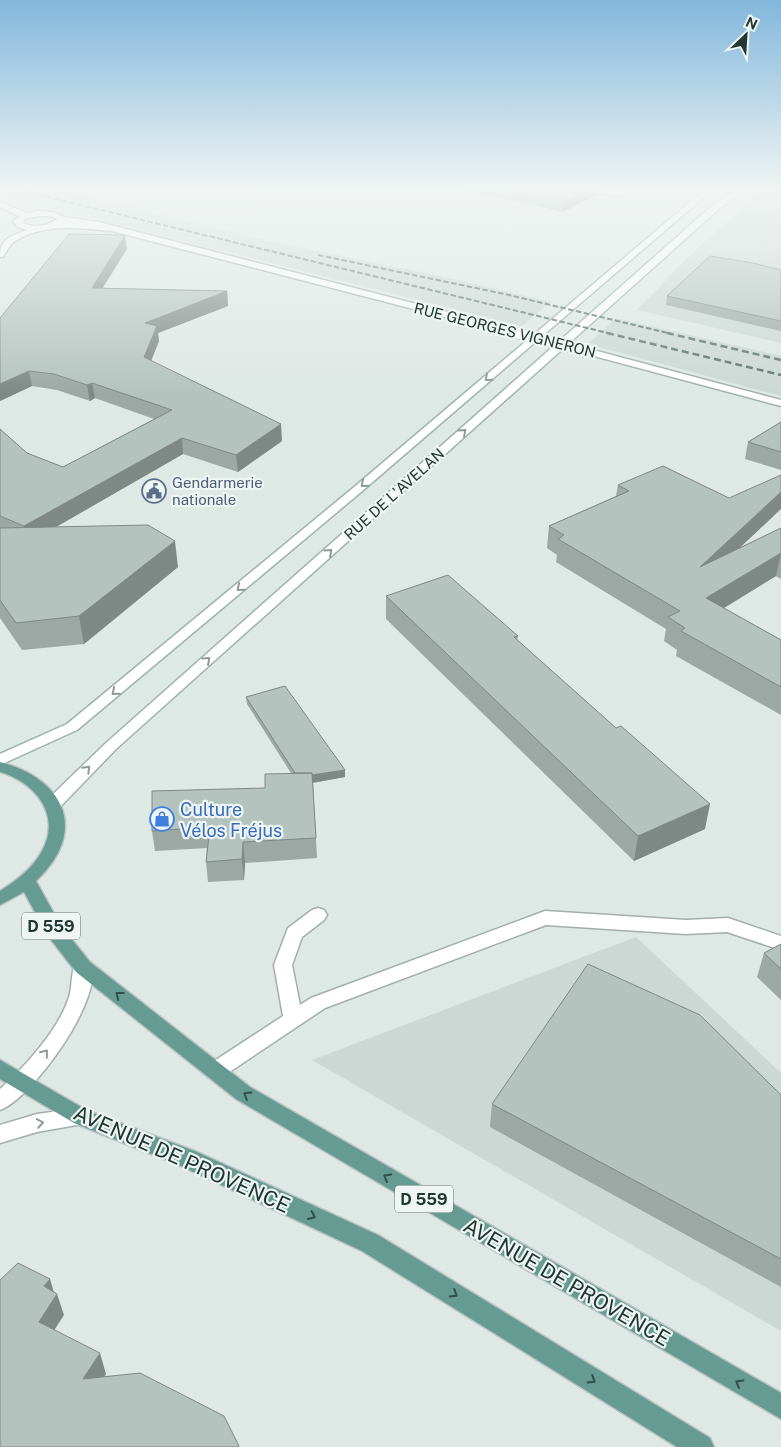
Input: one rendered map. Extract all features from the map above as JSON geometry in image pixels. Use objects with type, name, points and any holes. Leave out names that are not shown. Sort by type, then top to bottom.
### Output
[{"type":"main road","name":"RUE GEORGES VIGNERON","points":[[227,259],[781,403]]},
{"type":"main road","name":"RUE DE L'AVELAN","points":[[0,760],[72,727],[357,490],[628,259]]},
{"type":"main road","name":"RUE DE L'AVELAN","points":[[53,804],[118,739],[658,259]]},
{"type":"main road","points":[[0,767],[29,778],[44,790],[53,804],[57,822],[54,841],[44,861],[27,880],[0,899]]},
{"type":"main road","name":"D 559","points":[[27,880],[54,931],[83,967]]},
{"type":"main road","points":[[293,1018],[283,965],[294,933],[318,915]]},
{"type":"main road","points":[[215,1071],[318,1002],[545,918],[686,927],[728,925],[781,943]]},
{"type":"main road","points":[[0,1101],[21,1083],[60,1036],[78,1000],[83,967]]},
{"type":"main road","name":"AVENUE DE PROVENCE","points":[[83,967],[243,1093],[781,1408]]},
{"type":"main road","name":"AVENUE DE PROVENCE","points":[[0,1068],[21,1083],[81,1117],[189,1160],[370,1243],[701,1447]]},
{"type":"main road","points":[[0,1134],[38,1123],[81,1117]]},
{"type":"shaded area","points":[[253,259],[354,259],[454,279],[550,302],[522,326]]},
{"type":"shaded area","points":[[687,259],[781,259],[781,343],[637,310]]},
{"type":"shaded area","points":[[616,318],[781,356],[781,396],[588,344]]},
{"type":"shaded area","points":[[636,937],[781,1073],[781,1331],[312,1060]]},
{"type":"building","points":[[49,259],[110,259],[92,288],[227,291],[145,323],[157,326],[144,357],[281,424],[236,455],[182,438],[24,526],[0,516],[0,429],[27,453],[63,467],[172,410],[92,383],[87,385],[54,374],[29,371],[0,384],[0,318]]},
{"type":"building","points":[[707,259],[726,259],[781,270],[781,321],[667,296]]},
{"type":"building","points":[[781,422],[781,452],[748,442]]},
{"type":"building","points":[[663,466],[729,498],[781,475],[781,492],[700,567],[781,528],[781,553],[706,598],[781,640],[781,687],[681,631],[685,628],[668,617],[680,611],[558,539],[564,535],[549,526],[629,491],[618,485]]},
{"type":"building","points":[[148,525],[175,541],[79,616],[16,623],[0,600],[0,528]]},
{"type":"building","points":[[448,575],[518,636],[514,637],[616,728],[621,726],[710,804],[638,836],[386,596]]},
{"type":"building","points":[[285,686],[345,770],[312,775],[312,773],[295,773],[246,697]]},
{"type":"building","points":[[312,773],[316,838],[243,842],[242,859],[206,862],[210,827],[152,831],[152,791],[265,788],[265,774]]},
{"type":"building","points":[[781,944],[781,969],[764,953]]},
{"type":"building","points":[[588,964],[700,1015],[781,1095],[781,1259],[492,1104]]},
{"type":"building","points":[[18,1263],[50,1279],[44,1286],[57,1294],[39,1322],[100,1353],[83,1379],[140,1373],[224,1416],[239,1446],[0,1447],[0,1280]]},
{"type":"railway","points":[[301,259],[612,334]]},
{"type":"railway","points":[[335,259],[509,295],[672,334]]},
{"type":"railway","points":[[607,333],[781,375]]},
{"type":"railway","points":[[667,333],[781,360]]},
{"type":"place","name":"Gendarmerie nationale","points":[[154,491]]},
{"type":"place","name":"Culture Vélos Fréjus","points":[[162,819]]}]
